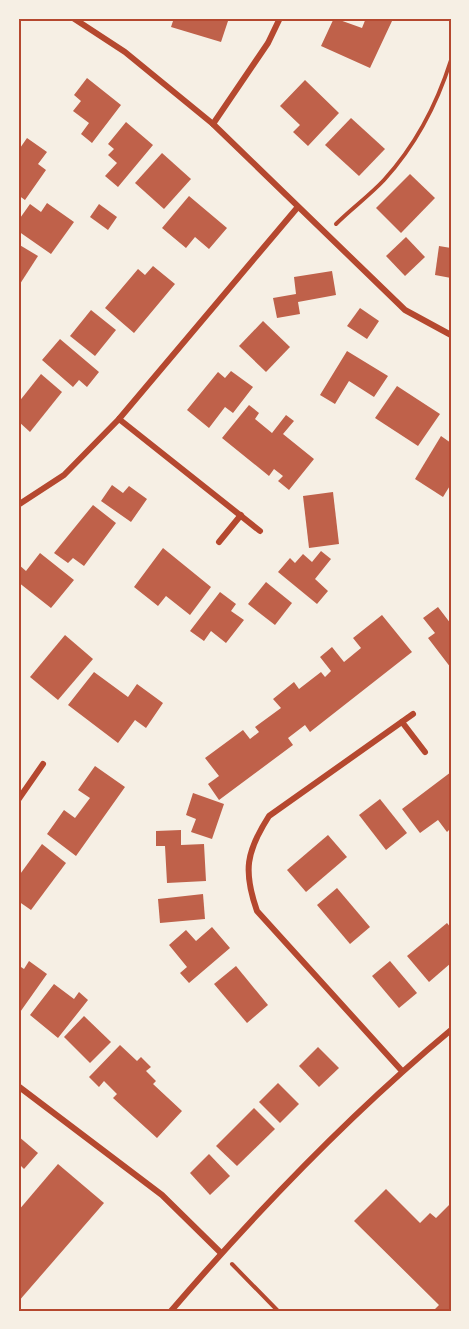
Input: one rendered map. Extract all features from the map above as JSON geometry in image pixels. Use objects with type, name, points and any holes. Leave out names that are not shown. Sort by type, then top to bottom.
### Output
[{"type":"street","points":[[73,18],[125,52],[213,124],[297,208],[327,233],[405,310],[451,335]]},
{"type":"street","points":[[213,124],[268,43],[280,18]]},
{"type":"street","points":[[18,505],[64,475],[119,419],[297,208]]},
{"type":"street","points":[[119,419],[260,531]]},
{"type":"street","points":[[219,542],[241,515]]},
{"type":"street","points":[[402,1071],[258,911],[248,885],[247,862],[256,835],[269,816],[413,714]]},
{"type":"street","points":[[402,722],[425,752]]},
{"type":"street","points":[[18,800],[43,764]]},
{"type":"street","points":[[171,1311],[221,1252],[402,1071],[451,1030]]},
{"type":"street","points":[[18,1086],[162,1195],[221,1252]]},
{"type":"path","points":[[327,233],[383,181],[409,147],[441,94],[451,60]]},
{"type":"path","points":[[221,1252],[278,1311]]},
{"type":"building","points":[[174,18],[229,18],[221,42],[171,27]]},
{"type":"building","points":[[334,18],[362,28],[366,18],[385,18],[392,21],[370,68],[321,46]]},
{"type":"building","points":[[87,78],[121,105],[92,143],[81,134],[89,123],[73,111],[81,101],[74,95]]},
{"type":"building","points":[[305,80],[339,113],[308,146],[293,132],[300,125],[280,106]]},
{"type":"building","points":[[351,118],[385,149],[359,176],[325,145]]},
{"type":"building","points":[[126,122],[153,145],[118,187],[105,176],[117,163],[108,155],[114,149],[108,144]]},
{"type":"building","points":[[27,138],[47,152],[38,164],[46,170],[25,200],[18,195],[18,151]]},
{"type":"building","points":[[162,153],[191,179],[164,209],[135,183]]},
{"type":"building","points":[[410,174],[435,198],[401,233],[376,208]]},
{"type":"building","points":[[189,196],[227,228],[209,249],[195,237],[186,248],[162,228]]},
{"type":"building","points":[[47,203],[74,222],[51,254],[18,231],[18,221],[30,204],[41,212]]},
{"type":"building","points":[[99,204],[117,217],[108,230],[90,217]]},
{"type":"building","points":[[406,237],[425,257],[405,276],[386,256]]},
{"type":"building","points":[[18,244],[38,256],[18,287]]},
{"type":"building","points":[[439,246],[451,248],[451,278],[435,275]]},
{"type":"building","points":[[153,266],[175,284],[134,333],[105,308],[138,269],[145,275]]},
{"type":"building","points":[[332,271],[336,295],[298,302],[300,314],[277,318],[273,298],[296,294],[294,277]]},
{"type":"building","points":[[360,308],[379,321],[367,339],[347,326]]},
{"type":"building","points":[[91,310],[116,330],[95,356],[70,336]]},
{"type":"building","points":[[263,321],[290,347],[266,372],[239,346]]},
{"type":"building","points":[[60,339],[99,372],[87,387],[79,380],[73,387],[42,360]]},
{"type":"building","points":[[347,351],[388,376],[374,397],[349,381],[335,404],[320,395]]},
{"type":"building","points":[[231,371],[253,387],[233,413],[225,407],[209,428],[187,410],[218,372],[225,378]]},
{"type":"building","points":[[41,374],[62,392],[30,432],[18,421],[18,403]]},
{"type":"building","points":[[397,386],[440,414],[418,446],[375,418]]},
{"type":"building","points":[[249,405],[259,413],[255,419],[272,433],[286,415],[294,421],[283,434],[314,459],[289,490],[278,481],[283,476],[274,469],[269,476],[222,438]]},
{"type":"building","points":[[441,436],[451,443],[451,484],[443,497],[415,479]]},
{"type":"building","points":[[112,485],[123,493],[129,486],[147,499],[131,522],[101,501]]},
{"type":"building","points":[[333,492],[339,544],[309,548],[303,496]]},
{"type":"building","points":[[93,505],[116,523],[84,566],[73,558],[68,563],[54,553]]},
{"type":"building","points":[[163,548],[211,587],[190,615],[166,596],[158,606],[134,587]]},
{"type":"building","points":[[321,551],[331,559],[315,579],[328,591],[317,604],[278,572],[290,558],[295,563],[303,554],[312,562]]},
{"type":"building","points":[[40,553],[74,580],[51,608],[18,582],[18,564],[26,571]]},
{"type":"building","points":[[266,582],[292,603],[275,625],[248,604]]},
{"type":"building","points":[[220,592],[236,604],[231,611],[244,620],[226,643],[211,631],[204,641],[190,631]]},
{"type":"building","points":[[438,607],[451,624],[451,668],[428,638],[435,633],[423,618]]},
{"type":"building","points":[[382,615],[412,652],[310,732],[305,725],[288,738],[293,745],[219,800],[208,784],[219,776],[205,758],[243,730],[250,739],[259,732],[255,727],[281,708],[273,699],[294,682],[299,689],[321,672],[325,677],[331,671],[320,657],[332,647],[344,662],[361,648],[353,638]]},
{"type":"building","points":[[65,635],[93,659],[58,700],[30,677]]},
{"type":"building","points":[[94,672],[128,697],[137,684],[163,703],[146,728],[135,720],[118,743],[68,705]]},
{"type":"building","points":[[95,766],[125,787],[76,856],[47,834],[64,810],[75,818],[90,798],[78,790]]},
{"type":"building","points":[[451,772],[451,828],[447,832],[438,820],[420,833],[402,809]]},
{"type":"building","points":[[193,793],[224,804],[212,839],[191,832],[196,819],[186,815]]},
{"type":"building","points":[[380,799],[407,833],[386,850],[359,815]]},
{"type":"building","points":[[181,830],[181,845],[204,844],[206,881],[167,883],[165,846],[156,846],[156,831]]},
{"type":"building","points":[[328,835],[347,857],[306,892],[287,870]]},
{"type":"building","points":[[42,844],[66,863],[31,910],[18,901],[18,877]]},
{"type":"building","points":[[337,888],[370,927],[350,944],[317,905]]},
{"type":"building","points":[[203,894],[205,919],[160,923],[158,899]]},
{"type":"building","points":[[447,923],[451,928],[451,963],[429,982],[407,956]]},
{"type":"building","points":[[212,927],[230,948],[189,983],[180,973],[187,967],[169,945],[186,930],[196,941]]},
{"type":"building","points":[[29,961],[47,974],[18,1015],[18,965],[24,969]]},
{"type":"building","points":[[390,961],[417,993],[399,1008],[372,976]]},
{"type":"building","points":[[236,966],[268,1005],[247,1023],[214,984]]},
{"type":"building","points":[[54,984],[74,999],[79,992],[88,1000],[58,1038],[30,1015]]},
{"type":"building","points":[[84,1016],[111,1042],[90,1063],[64,1037]]},
{"type":"building","points":[[120,1045],[137,1061],[141,1057],[151,1067],[146,1071],[156,1081],[153,1084],[182,1111],[157,1138],[113,1098],[117,1094],[104,1081],[99,1087],[89,1077]]},
{"type":"building","points":[[318,1047],[339,1068],[319,1087],[299,1066]]},
{"type":"building","points":[[278,1083],[299,1104],[280,1123],[259,1102]]},
{"type":"building","points":[[254,1108],[275,1129],[237,1166],[216,1146]]},
{"type":"building","points":[[18,1136],[38,1153],[24,1169],[18,1163]]},
{"type":"building","points":[[209,1154],[230,1176],[210,1195],[190,1173]]},
{"type":"building","points":[[58,1164],[104,1203],[18,1302],[18,1211]]},
{"type":"building","points":[[386,1189],[420,1223],[430,1213],[436,1218],[451,1203],[451,1311],[433,1311],[439,1305],[354,1221]]}]
